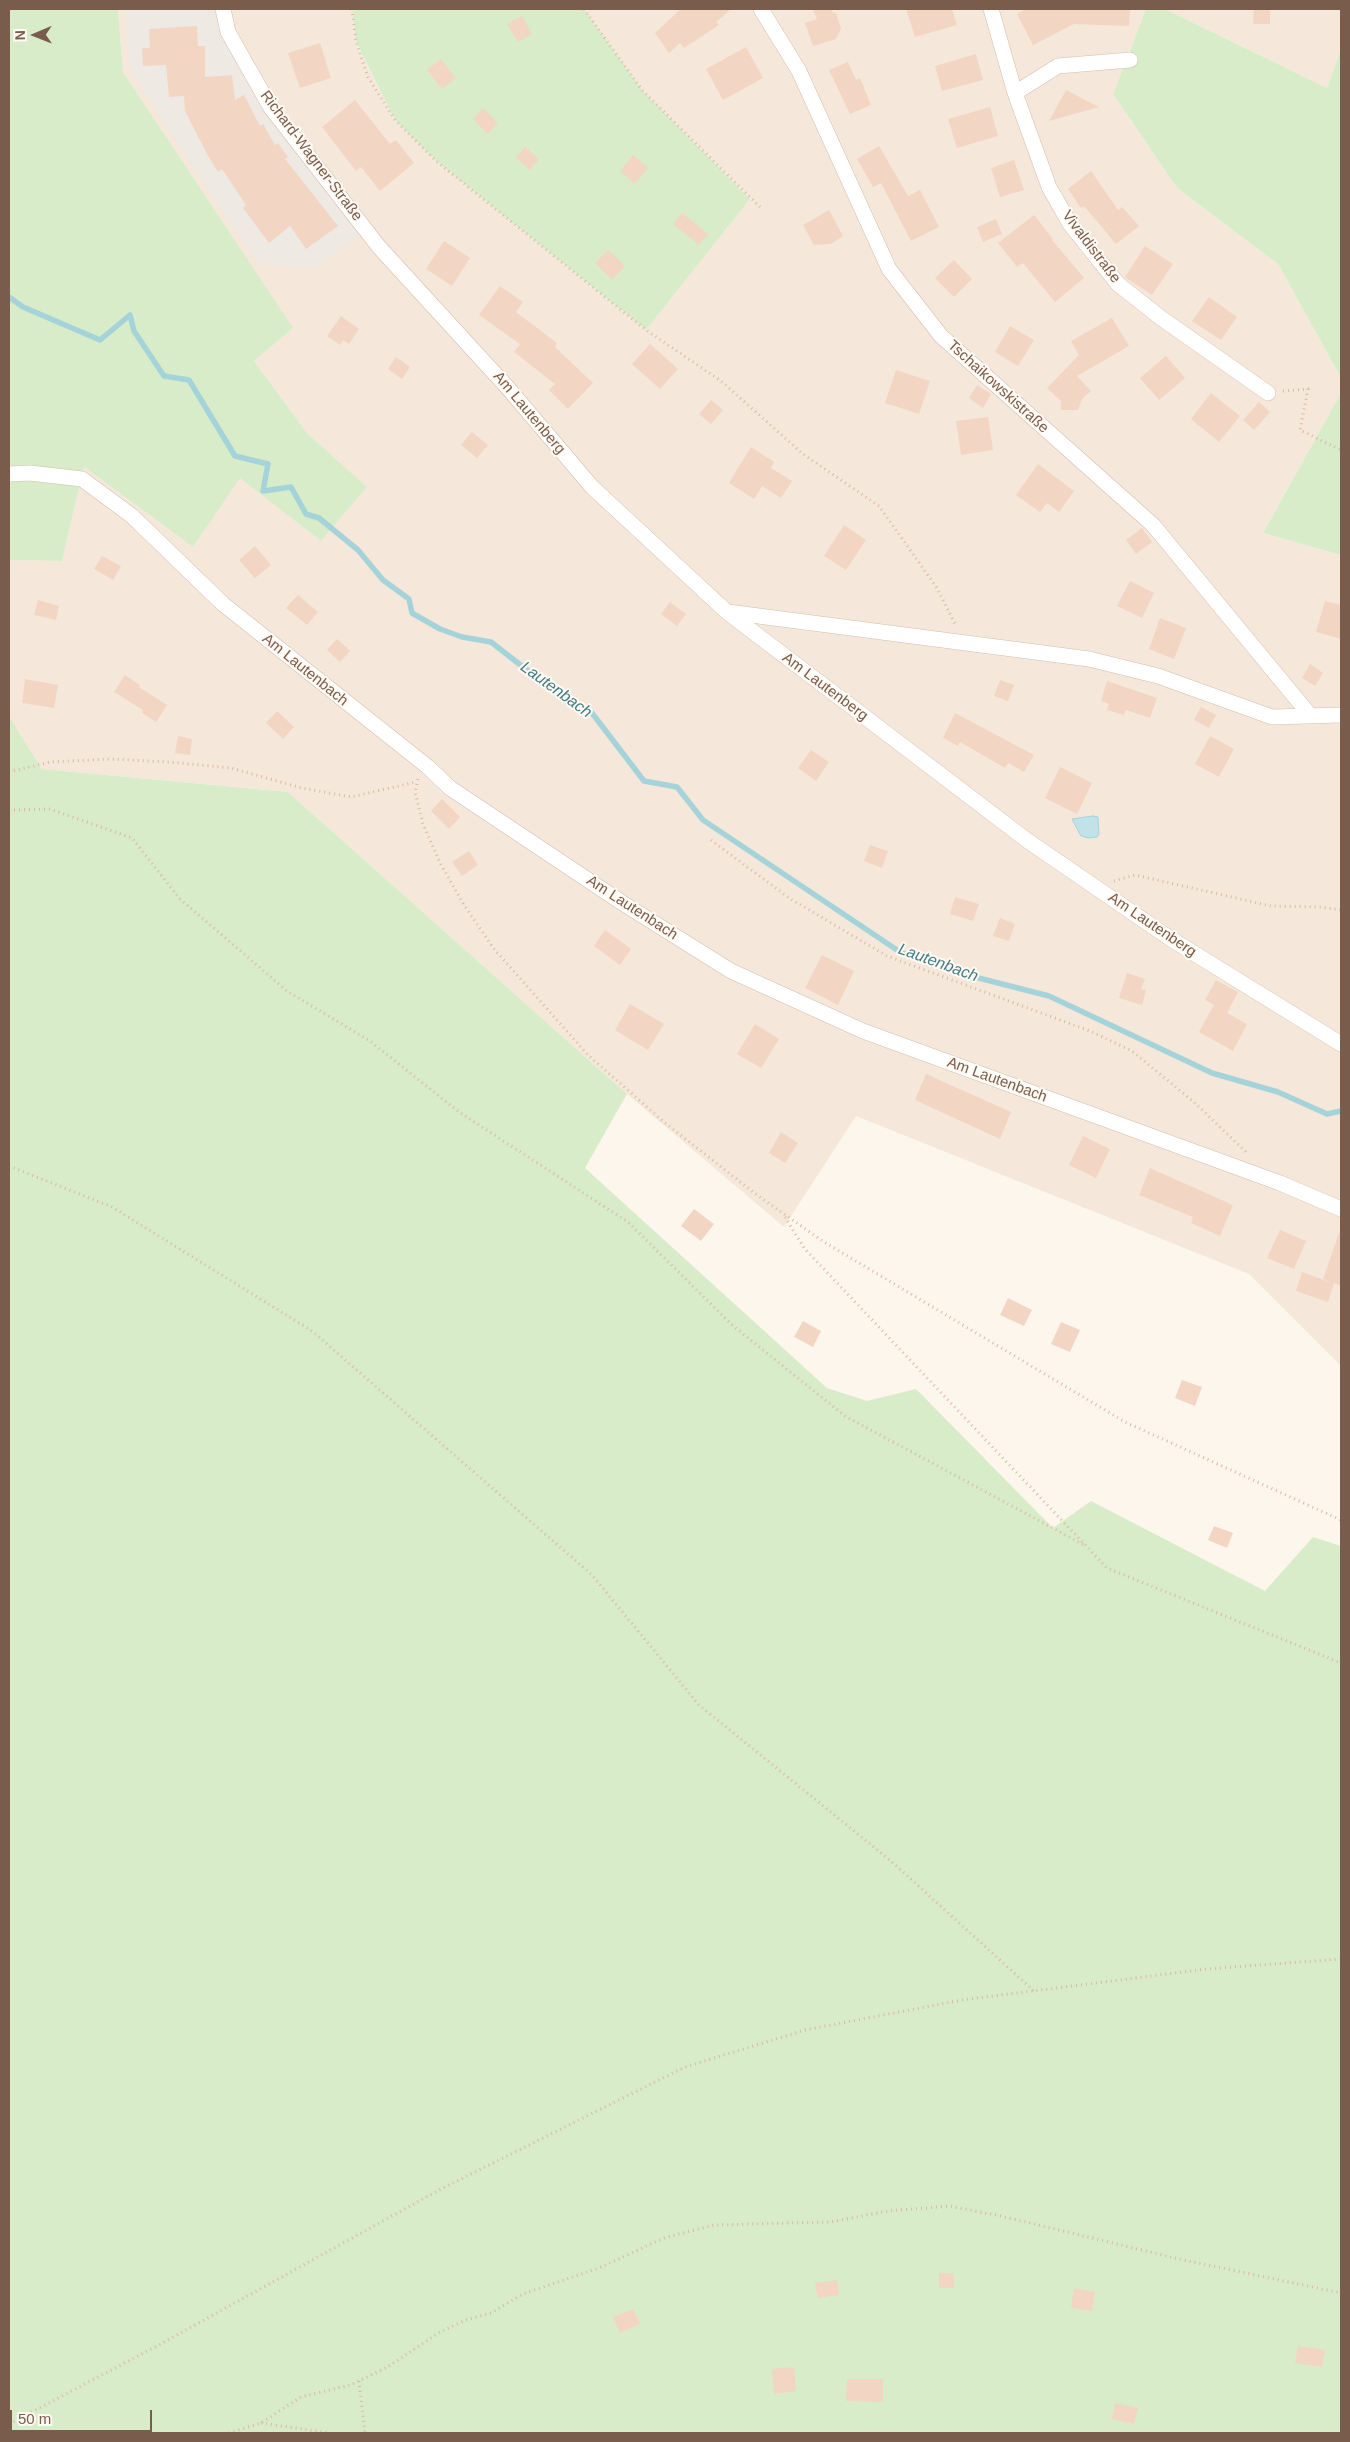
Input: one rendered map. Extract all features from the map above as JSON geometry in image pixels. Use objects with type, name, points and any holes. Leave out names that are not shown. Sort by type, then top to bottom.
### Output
[{"type":"street","name":"Richard-Wagner-Straße","points":[[224,9],[228,32],[271,108],[379,247]]},
{"type":"street","name":"Tschaikowskistraße","points":[[761,9],[799,71],[889,270],[941,336],[1153,526],[1309,714]]},
{"type":"street","name":"Vivaldistraße","points":[[991,9],[1014,93],[1049,187],[1070,224],[1118,284],[1161,318],[1268,393]]},
{"type":"street","points":[[1014,93],[1058,66],[1130,60]]},
{"type":"street","name":"Am Lautenberg","points":[[379,247],[508,388],[592,487],[727,612],[1028,841],[1171,939],[1341,1044]]},
{"type":"street","name":"Am Lautenbach","points":[[9,474],[30,473],[82,480],[132,516],[223,604],[428,767],[450,788],[624,904],[732,971],[863,1032],[1280,1183],[1341,1208]]},
{"type":"street","points":[[727,612],[1089,659],[1158,676],[1272,717],[1309,714],[1341,715]]},
{"type":"path","points":[[352,9],[356,42],[368,77],[395,120],[436,161],[646,330],[720,381],[803,454],[879,506],[937,588],[965,643]]},
{"type":"path","points":[[584,9],[642,90],[760,207]]},
{"type":"path","points":[[1268,393],[1308,389],[1300,430],[1341,450]]},
{"type":"path","points":[[9,772],[50,762],[111,759],[169,762],[231,768],[302,788],[352,797],[416,782]]},
{"type":"path","points":[[428,767],[416,782],[415,792],[423,824],[440,863],[464,905],[494,949],[588,1055],[664,1122],[783,1214],[824,1242],[1125,1422],[1341,1520]]},
{"type":"path","points":[[9,810],[50,809],[132,838],[180,900],[287,991],[370,1040],[459,1112],[628,1222],[732,1325],[845,1416],[1086,1546]]},
{"type":"path","points":[[711,840],[789,898],[887,956],[1090,1031],[1132,1051],[1195,1103],[1251,1156]]},
{"type":"path","points":[[1096,887],[1135,874],[1271,906],[1322,907],[1341,910]]},
{"type":"path","points":[[9,1166],[112,1207],[312,1331],[592,1576],[699,1705],[892,1861],[1035,1991]]},
{"type":"path","points":[[783,1214],[804,1248],[1107,1568],[1341,1663]]},
{"type":"path","points":[[9,2424],[157,2346],[439,2190],[685,2067],[805,2030],[962,2000],[1206,1969],[1341,1960]]},
{"type":"path","points":[[229,2433],[261,2423],[301,2397],[359,2381],[386,2368],[440,2332],[466,2320],[491,2313],[523,2294],[599,2268],[664,2238],[714,2225],[831,2222],[888,2211],[949,2206],[1001,2216],[1179,2259],[1341,2293]]},
{"type":"path","points":[[359,2381],[365,2433]]},
{"type":"path","points":[[261,2423],[330,2433]]},
{"type":"shaded area","points":[[118,9],[352,9],[356,43],[395,120],[436,161],[646,330],[750,199],[642,90],[584,9],[1146,9],[1113,94],[1177,188],[1278,264],[1341,378],[1341,393],[1263,533],[1341,555],[1341,1366],[1249,1274],[856,1116],[784,1227],[627,1094],[288,792],[42,769],[9,716],[9,560],[62,561],[84,467],[193,547],[240,477],[321,541],[367,487],[307,433],[254,361],[292,328],[123,72]]},
{"type":"shaded area","points":[[125,9],[217,9],[222,35],[360,233],[316,268],[257,263],[130,70]]},
{"type":"shaded area","points":[[1165,9],[1341,9],[1341,49],[1327,88]]},
{"type":"green space","points":[[9,9],[118,9],[123,72],[293,328],[254,361],[307,433],[367,487],[321,541],[240,478],[193,547],[84,467],[62,561],[9,560]]},
{"type":"green space","points":[[352,9],[584,9],[642,90],[750,199],[646,330],[436,161],[395,120],[356,42]]},
{"type":"green space","points":[[1146,9],[1165,9],[1327,88],[1341,49],[1341,378],[1278,264],[1177,188],[1113,94]]},
{"type":"green space","points":[[1341,393],[1341,555],[1263,533]]},
{"type":"green space","points":[[9,716],[42,769],[288,792],[627,1094],[585,1168],[827,1388],[867,1401],[916,1389],[1053,1528],[1091,1501],[1265,1591],[1313,1537],[1341,1546],[1341,2433],[9,2433]]},
{"type":"water","points":[[1098,817],[1099,834],[1097,837],[1089,838],[1081,836],[1072,819]]},
{"type":"building","points":[[681,9],[731,9],[716,22],[719,25],[684,48],[680,43],[669,53],[655,33]]},
{"type":"building","points":[[813,9],[831,9],[833,13],[836,13],[841,28],[836,39],[813,46],[805,23],[817,19]]},
{"type":"building","points":[[906,9],[952,9],[957,25],[915,37]]},
{"type":"building","points":[[1026,9],[1130,9],[1129,26],[1074,24],[1033,45],[1017,14]]},
{"type":"building","points":[[1254,9],[1270,9],[1270,24],[1253,24]]},
{"type":"building","points":[[522,16],[532,34],[518,42],[507,24]]},
{"type":"building","points":[[197,26],[198,46],[205,46],[205,77],[232,75],[235,100],[244,95],[260,126],[263,124],[275,145],[278,143],[288,157],[285,159],[338,226],[306,249],[290,226],[269,243],[243,208],[246,205],[222,169],[218,172],[208,156],[185,111],[184,96],[169,97],[166,65],[143,66],[142,48],[150,48],[149,29]]},
{"type":"building","points":[[320,43],[331,78],[300,88],[288,53]]},
{"type":"building","points":[[746,47],[763,78],[723,100],[706,69]]},
{"type":"building","points":[[976,54],[983,80],[942,91],[935,66]]},
{"type":"building","points":[[441,59],[456,78],[442,89],[427,70]]},
{"type":"building","points":[[848,62],[856,80],[860,78],[871,105],[850,114],[829,70]]},
{"type":"building","points":[[1066,90],[1099,107],[1049,121]]},
{"type":"building","points":[[355,100],[390,144],[396,140],[414,163],[380,191],[361,167],[356,171],[322,127]]},
{"type":"building","points":[[990,107],[998,136],[957,148],[948,119]]},
{"type":"building","points":[[483,108],[498,123],[488,134],[473,119]]},
{"type":"building","points":[[879,146],[908,196],[920,190],[939,227],[911,241],[881,183],[873,187],[857,159]]},
{"type":"building","points":[[525,147],[539,159],[530,170],[516,158]]},
{"type":"building","points":[[633,155],[648,168],[635,184],[620,171]]},
{"type":"building","points":[[1014,160],[1024,190],[1000,197],[991,168]]},
{"type":"building","points":[[1091,171],[1118,210],[1122,207],[1139,226],[1116,244],[1084,206],[1081,208],[1068,189]]},
{"type":"building","points":[[829,210],[843,236],[831,244],[814,245],[803,225]]},
{"type":"building","points":[[682,213],[708,234],[699,245],[673,224]]},
{"type":"building","points":[[1034,215],[1084,278],[1055,302],[1023,263],[1017,267],[998,243]]},
{"type":"building","points":[[996,219],[1002,234],[983,242],[977,227]]},
{"type":"building","points":[[444,241],[470,258],[452,286],[426,269]]},
{"type":"building","points":[[1145,246],[1173,264],[1152,295],[1125,277]]},
{"type":"building","points":[[608,250],[625,266],[612,280],[595,263]]},
{"type":"building","points":[[954,260],[972,279],[954,297],[935,278]]},
{"type":"building","points":[[500,286],[523,302],[516,312],[557,343],[555,347],[593,383],[568,409],[549,390],[555,384],[514,352],[520,344],[479,315]]},
{"type":"building","points":[[1209,297],[1237,317],[1221,340],[1192,321]]},
{"type":"building","points":[[341,316],[359,329],[349,344],[343,340],[340,345],[327,336]]},
{"type":"building","points":[[1112,318],[1129,346],[1077,376],[1091,391],[1082,399],[1078,410],[1061,410],[1061,401],[1047,388],[1079,355],[1071,341]]},
{"type":"building","points":[[1010,326],[1034,340],[1018,366],[995,352]]},
{"type":"building","points":[[650,344],[678,369],[660,389],[632,364]]},
{"type":"building","points":[[1166,356],[1185,378],[1159,400],[1140,378]]},
{"type":"building","points":[[396,357],[410,367],[402,379],[388,369]]},
{"type":"building","points":[[896,370],[930,381],[919,414],[885,403]]},
{"type":"building","points":[[977,385],[991,394],[983,408],[969,398]]},
{"type":"building","points":[[1211,393],[1240,416],[1219,442],[1191,419]]},
{"type":"building","points":[[711,400],[723,410],[711,424],[699,414]]},
{"type":"building","points":[[1259,402],[1270,412],[1254,430],[1243,420]]},
{"type":"building","points":[[988,417],[993,450],[961,455],[956,421]]},
{"type":"building","points":[[472,432],[488,445],[477,458],[461,445]]},
{"type":"building","points":[[751,447],[774,462],[771,468],[792,481],[781,498],[762,486],[754,499],[729,483]]},
{"type":"building","points":[[1038,464],[1074,491],[1059,512],[1047,503],[1040,512],[1016,495]]},
{"type":"building","points":[[844,525],[866,540],[846,570],[824,556]]},
{"type":"building","points":[[1142,528],[1152,542],[1136,554],[1126,540]]},
{"type":"building","points":[[255,546],[271,565],[255,578],[239,560]]},
{"type":"building","points":[[102,556],[121,566],[113,580],[94,569]]},
{"type":"building","points":[[1130,581],[1154,593],[1142,618],[1117,606]]},
{"type":"building","points":[[298,595],[318,612],[307,625],[286,608]]},
{"type":"building","points":[[38,600],[59,606],[56,620],[34,615]]},
{"type":"building","points":[[1325,601],[1341,605],[1341,639],[1316,632]]},
{"type":"building","points":[[670,602],[686,614],[677,626],[661,614]]},
{"type":"building","points":[[1160,618],[1186,628],[1174,659],[1149,649]]},
{"type":"building","points":[[337,639],[350,651],[340,662],[327,650]]},
{"type":"building","points":[[1310,664],[1323,673],[1315,686],[1302,678]]},
{"type":"building","points":[[125,675],[140,685],[139,687],[167,705],[156,722],[142,713],[143,710],[114,692]]},
{"type":"building","points":[[25,679],[58,685],[54,708],[22,703]]},
{"type":"building","points":[[1000,680],[1014,685],[1008,701],[994,696]]},
{"type":"building","points":[[1107,681],[1157,698],[1150,718],[1126,710],[1124,715],[1107,710],[1109,704],[1101,701]]},
{"type":"building","points":[[1201,707],[1216,715],[1209,728],[1194,720]]},
{"type":"building","points":[[277,711],[294,727],[283,739],[266,723]]},
{"type":"building","points":[[955,713],[1034,755],[1024,772],[1008,763],[1005,768],[960,742],[958,746],[943,738]]},
{"type":"building","points":[[178,736],[192,739],[190,755],[175,753]]},
{"type":"building","points":[[1210,736],[1234,749],[1219,777],[1195,764]]},
{"type":"building","points":[[811,750],[829,762],[816,781],[798,768]]},
{"type":"building","points":[[1060,767],[1092,783],[1077,814],[1045,798]]},
{"type":"building","points":[[442,799],[460,817],[449,829],[431,811]]},
{"type":"building","points":[[870,845],[888,851],[882,868],[864,861]]},
{"type":"building","points":[[469,851],[478,865],[462,876],[452,862]]},
{"type":"building","points":[[955,897],[979,904],[973,921],[950,914]]},
{"type":"building","points":[[1000,918],[1015,924],[1009,941],[993,936]]},
{"type":"building","points":[[605,930],[631,949],[620,965],[594,946]]},
{"type":"building","points":[[822,955],[854,971],[838,1005],[805,988]]},
{"type":"building","points":[[1127,973],[1145,979],[1141,989],[1146,990],[1142,1005],[1119,998]]},
{"type":"building","points":[[1216,980],[1238,992],[1227,1013],[1247,1024],[1233,1051],[1199,1032],[1214,1005],[1205,1000]]},
{"type":"building","points":[[630,1004],[664,1024],[648,1050],[615,1030]]},
{"type":"building","points":[[755,1024],[779,1039],[761,1068],[737,1054]]},
{"type":"building","points":[[926,1074],[1011,1112],[1000,1139],[915,1100]]},
{"type":"building","points":[[781,1132],[798,1143],[785,1163],[769,1153]]},
{"type":"building","points":[[1083,1136],[1110,1149],[1096,1178],[1069,1165]]},
{"type":"building","points":[[1150,1168],[1233,1205],[1220,1236],[1191,1223],[1193,1217],[1139,1195]]},
{"type":"building","points":[[694,1209],[714,1224],[701,1241],[681,1226]]},
{"type":"building","points":[[1280,1230],[1306,1241],[1294,1269],[1267,1258]]},
{"type":"building","points":[[1339,1233],[1341,1234],[1341,1286],[1334,1283],[1328,1302],[1296,1291],[1302,1272],[1332,1283],[1323,1279]]},
{"type":"building","points":[[1008,1298],[1032,1310],[1024,1326],[1000,1315]]},
{"type":"building","points":[[803,1321],[821,1331],[813,1347],[794,1337]]},
{"type":"building","points":[[1061,1322],[1080,1330],[1070,1352],[1051,1344]]},
{"type":"building","points":[[1182,1380],[1202,1387],[1195,1406],[1175,1398]]},
{"type":"building","points":[[1214,1526],[1233,1533],[1227,1548],[1208,1540]]},
{"type":"building","points":[[939,2273],[953,2273],[954,2288],[939,2288]]},
{"type":"building","points":[[837,2280],[839,2295],[818,2298],[815,2283]]},
{"type":"building","points":[[1074,2288],[1095,2292],[1092,2311],[1071,2308]]},
{"type":"building","points":[[633,2309],[640,2324],[620,2333],[613,2317]]},
{"type":"building","points":[[1298,2346],[1325,2350],[1322,2367],[1295,2363]]},
{"type":"building","points":[[794,2367],[796,2391],[774,2394],[772,2369]]},
{"type":"building","points":[[847,2379],[883,2379],[883,2402],[846,2401]]},
{"type":"building","points":[[1115,2403],[1138,2408],[1134,2424],[1112,2419]]},
{"type":"waterway","name":"Lautenbach","points":[[9,297],[23,307],[100,340],[130,315],[134,331],[164,376],[189,380],[235,456],[268,464],[263,491],[291,487],[306,514],[319,518],[358,550],[383,580],[409,599],[412,613],[440,629],[462,637],[491,642],[568,702],[592,713],[644,781],[677,787],[703,820],[900,952],[963,974],[1049,996],[1212,1073],[1278,1092],[1327,1114],[1341,1111]]}]
